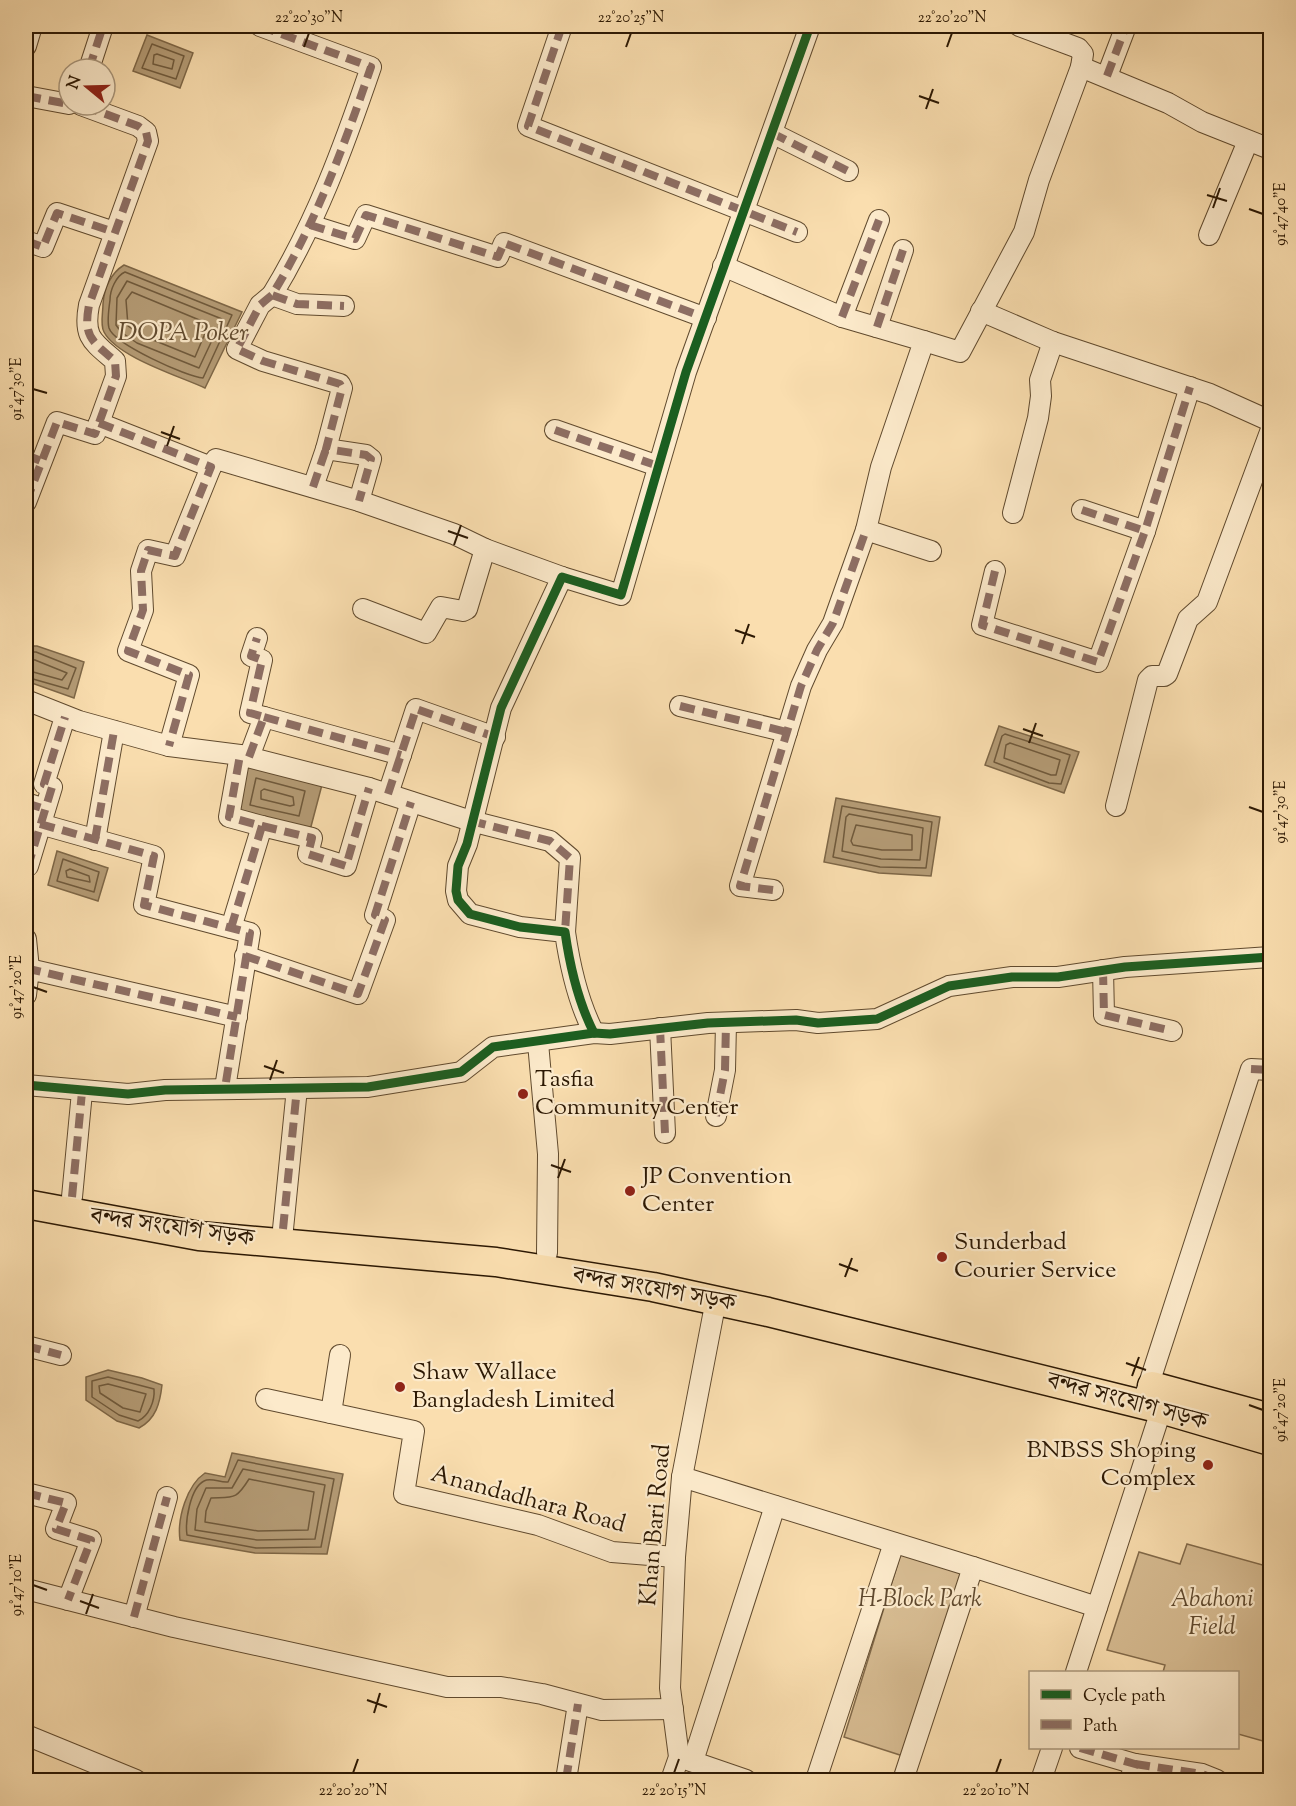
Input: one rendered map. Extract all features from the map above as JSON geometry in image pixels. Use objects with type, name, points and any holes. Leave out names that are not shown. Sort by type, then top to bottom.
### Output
[{"type":"highway","name":"বন্দর সংযোগ সড়ক","points":[[26,1189],[171,1216],[283,1229],[547,1253],[715,1283],[835,1308],[1155,1397],[1270,1441]]},
{"type":"highway","name":"বন্দর সংযোগ সড়ক","points":[[26,1204],[199,1236],[496,1262],[716,1300],[1155,1397],[1270,1418]]},
{"type":"street","points":[[26,46],[32,26]]},
{"type":"street","points":[[562,26],[528,126],[797,232]]},
{"type":"street","points":[[170,746],[189,675],[129,651],[143,610],[141,571],[148,550],[175,556],[216,459],[359,501],[454,534],[485,549],[562,577],[621,595],[658,466],[723,266],[810,26]]},
{"type":"street","points":[[723,266],[842,317],[960,352],[1024,232],[1039,180],[1081,67],[1083,54],[1078,48],[1020,26]]},
{"type":"street","points":[[1107,76],[1126,26]]},
{"type":"street","points":[[92,57],[99,27]]},
{"type":"street","points":[[270,27],[371,67],[337,167],[296,255],[272,295],[260,305],[237,349],[263,361],[340,384],[342,388],[313,487]]},
{"type":"street","points":[[1081,67],[1168,103],[1184,114],[1270,149]]},
{"type":"street","points":[[26,96],[57,102]]},
{"type":"street","points":[[26,502],[33,458],[57,422],[95,434],[116,376],[115,361],[89,338],[86,321],[89,304],[148,141],[146,132],[138,126],[114,117]]},
{"type":"street","points":[[772,133],[848,171]]},
{"type":"street","points":[[1209,235],[1248,141]]},
{"type":"street","points":[[26,241],[43,247],[57,213],[114,232]]},
{"type":"street","points":[[310,225],[355,239],[366,215],[498,257],[504,243],[706,318]]},
{"type":"street","points":[[842,317],[879,220]]},
{"type":"street","points":[[877,327],[903,250]]},
{"type":"street","points":[[272,295],[297,304],[344,306]]},
{"type":"street","points":[[981,311],[1053,342],[1190,387],[1270,421]]},
{"type":"street","points":[[773,890],[740,886],[801,686],[817,650],[833,624],[866,530],[881,467],[924,341]]},
{"type":"street","points":[[1013,513],[1038,418],[1041,396],[1040,380],[1053,342]]},
{"type":"street","points":[[995,571],[982,625],[1098,662],[1145,531],[1190,387]]},
{"type":"street","points":[[99,423],[211,467]]},
{"type":"street","points":[[555,430],[658,466]]},
{"type":"street","points":[[1116,806],[1148,680],[1152,676],[1167,674],[1188,619],[1207,602],[1270,432]]},
{"type":"street","points":[[326,449],[366,455],[371,459],[359,501]]},
{"type":"street","points":[[1082,510],[1145,531]]},
{"type":"street","points":[[866,530],[931,551]]},
{"type":"street","points":[[363,609],[426,633],[441,607],[463,611],[467,609],[485,549]]},
{"type":"street","points":[[562,577],[501,708],[467,844],[458,866],[456,891],[458,900],[470,914],[520,927],[565,932]]},
{"type":"street","points":[[257,638],[251,656],[262,660],[250,713],[401,755]]},
{"type":"street","points":[[26,700],[65,717],[114,731],[170,746],[245,756],[369,788],[471,821],[550,841],[570,858],[565,932],[576,989],[584,1014],[594,1033]]},
{"type":"street","points":[[680,706],[787,732]]},
{"type":"street","points":[[388,794],[416,710],[495,737]]},
{"type":"street","points":[[26,866],[52,787],[44,784],[65,717]]},
{"type":"street","points":[[264,717],[245,756],[229,817],[312,838],[308,854],[346,866],[369,788]]},
{"type":"street","points":[[95,840],[114,731]]},
{"type":"street","points":[[245,956],[358,994],[385,920],[375,915],[411,802]]},
{"type":"street","points":[[26,803],[43,817],[95,840],[154,856],[144,905],[250,933],[225,1088]]},
{"type":"street","points":[[231,928],[262,826]]},
{"type":"street","points":[[26,939],[29,969],[26,995]]},
{"type":"street","points":[[26,1085],[82,1092],[128,1094],[225,1088],[368,1087],[461,1072],[493,1047],[538,1043],[594,1033],[726,1023],[796,1020],[818,1023],[877,1019],[950,986],[1012,977],[1058,977],[1103,970],[1270,957]]},
{"type":"street","points":[[29,969],[237,1017]]},
{"type":"street","points":[[1103,970],[1104,1015],[1172,1031]]},
{"type":"street","points":[[716,1116],[725,1070],[726,1023]]},
{"type":"street","points":[[660,1028],[665,1133]]},
{"type":"street","points":[[538,1043],[548,1154],[547,1253]]},
{"type":"street","points":[[1076,1671],[1097,1607],[1155,1397],[1251,1069],[1270,1070]]},
{"type":"street","points":[[283,1229],[297,1088]]},
{"type":"street","points":[[72,1197],[82,1092]]},
{"type":"street","name":"Khan Bari Road","points":[[686,1759],[670,1688],[675,1557],[682,1477],[716,1300]]},
{"type":"street","points":[[26,1346],[61,1355]]},
{"type":"street","points":[[266,1399],[331,1413],[340,1355]]},
{"type":"street","name":"Anandadhara Road","points":[[331,1413],[414,1431],[404,1494],[538,1525],[612,1552],[675,1557]]},
{"type":"street","points":[[682,1477],[1097,1607]]},
{"type":"street","points":[[26,1493],[66,1503],[56,1529],[91,1540],[68,1600]]},
{"type":"street","points":[[134,1617],[167,1497]]},
{"type":"street","points":[[671,1780],[686,1759],[775,1506]]},
{"type":"street","points":[[816,1780],[894,1543]]},
{"type":"street","points":[[903,1780],[973,1567]]},
{"type":"street","points":[[26,1589],[134,1617],[447,1687],[501,1687],[602,1710],[673,1708]]},
{"type":"street","points":[[566,1780],[578,1704]]},
{"type":"street","points":[[26,1735],[136,1780]]},
{"type":"street","points":[[1041,1780],[1052,1749]]},
{"type":"street","points":[[1082,1749],[1132,1772],[1206,1778]]},
{"type":"street","points":[[686,1759],[747,1780]]},
{"type":"green space","name":"Abahoni Field","points":[[1187,1544],[1270,1567],[1270,1743],[1239,1734],[1239,1671],[1163,1671],[1165,1665],[1107,1650],[1139,1552],[1180,1564]]},
{"type":"green space","name":"H-Block Park","points":[[901,1553],[962,1572],[903,1756],[844,1737]]},
{"type":"water","points":[[147,35],[193,53],[180,88],[133,71]]},
{"type":"water","name":"DOPA Poker","points":[[124,265],[242,312],[205,388],[135,358],[111,341],[104,332],[102,318],[105,292],[112,277]]},
{"type":"water","points":[[27,646],[37,646],[84,662],[74,698],[26,681]]},
{"type":"water","points":[[999,726],[1079,752],[1064,793],[985,765]]},
{"type":"water","points":[[244,761],[323,781],[309,834],[233,815]]},
{"type":"water","points":[[836,798],[940,817],[931,876],[879,873],[824,862]]},
{"type":"water","points":[[57,851],[108,868],[98,901],[48,885]]},
{"type":"water","points":[[108,1370],[162,1385],[156,1410],[139,1428],[117,1421],[86,1400],[86,1377]]},
{"type":"water","points":[[232,1453],[343,1474],[327,1554],[255,1553],[180,1540],[182,1512],[193,1485],[205,1473],[225,1477]]},
{"type":"marked path","points":[[26,46],[32,26]]},
{"type":"marked path","points":[[93,57],[103,26]]},
{"type":"marked path","points":[[260,26],[371,67],[316,212],[272,295],[297,304],[344,306]]},
{"type":"marked path","points":[[562,26],[528,126],[797,232]]},
{"type":"marked path","points":[[1107,76],[1126,26]]},
{"type":"marked path","points":[[26,96],[57,102]]},
{"type":"marked path","points":[[26,502],[57,422],[95,434],[116,376],[115,361],[91,337],[87,316],[148,141],[146,132],[138,126],[114,117]]},
{"type":"marked path","points":[[772,133],[848,171]]},
{"type":"marked path","points":[[26,241],[43,247],[57,213],[114,232]]},
{"type":"marked path","points":[[310,225],[355,239],[366,215],[498,257],[504,243],[706,318]]},
{"type":"marked path","points":[[842,317],[879,220]]},
{"type":"marked path","points":[[877,327],[903,250]]},
{"type":"marked path","points":[[272,295],[260,305],[237,349],[263,361],[340,384],[342,388],[326,449],[366,455],[371,459],[359,501]]},
{"type":"marked path","points":[[995,571],[982,625],[1098,662],[1145,531],[1190,387]]},
{"type":"marked path","points":[[99,423],[211,467],[175,556],[148,550],[141,571],[143,610],[128,651],[189,675],[169,746]]},
{"type":"marked path","points":[[555,430],[658,466]]},
{"type":"marked path","points":[[313,487],[326,449]]},
{"type":"marked path","points":[[26,455],[41,461]]},
{"type":"marked path","points":[[1082,510],[1145,531]]},
{"type":"marked path","points":[[773,890],[740,886],[801,686],[817,650],[833,623],[866,530]]},
{"type":"marked path","points":[[249,757],[264,717],[250,713],[262,660],[251,656],[257,638]]},
{"type":"marked path","points":[[680,706],[787,732]]},
{"type":"marked path","points":[[388,794],[416,709],[495,737]]},
{"type":"marked path","points":[[26,866],[28,866],[52,787],[44,784],[65,717]]},
{"type":"marked path","points":[[264,717],[401,755]]},
{"type":"marked path","points":[[95,840],[114,731]]},
{"type":"marked path","points":[[231,928],[262,826],[229,817],[240,755]]},
{"type":"marked path","points":[[262,826],[312,838],[308,854],[346,866],[369,788]]},
{"type":"marked path","points":[[245,956],[358,994],[385,920],[375,915],[411,802]]},
{"type":"marked path","points":[[26,803],[45,809]]},
{"type":"marked path","points":[[471,821],[550,841],[570,858],[565,932]]},
{"type":"marked path","points":[[40,824],[154,856],[144,905],[250,933],[225,1088]]},
{"type":"marked path","points":[[26,939],[29,969]]},
{"type":"marked path","points":[[26,995],[29,969],[237,1017]]},
{"type":"marked path","points":[[1103,970],[1104,1015],[1172,1031]]},
{"type":"marked path","points":[[716,1116],[725,1070],[726,1023]]},
{"type":"marked path","points":[[660,1028],[665,1133]]},
{"type":"marked path","points":[[1251,1069],[1270,1070]]},
{"type":"marked path","points":[[283,1229],[297,1088]]},
{"type":"marked path","points":[[72,1197],[82,1092]]},
{"type":"marked path","points":[[26,1346],[61,1355]]},
{"type":"marked path","points":[[26,1493],[66,1503],[56,1529],[91,1540],[68,1600]]},
{"type":"marked path","points":[[134,1617],[167,1497]]},
{"type":"marked path","points":[[566,1780],[578,1704]]},
{"type":"marked path","points":[[1083,1749],[1135,1764],[1130,1780]]},
{"type":"marked path","points":[[1135,1764],[1202,1774],[1217,1780]]},
{"type":"cycle path","points":[[594,1033],[575,984],[565,932],[520,927],[470,914],[458,900],[456,891],[458,866],[467,844],[501,708],[562,577],[621,595],[686,372],[810,26]]},
{"type":"cycle path","points":[[26,1085],[128,1094],[165,1090],[368,1087],[461,1072],[493,1047],[594,1033],[610,1034],[708,1023],[796,1020],[818,1023],[877,1019],[949,986],[1012,977],[1058,977],[1125,967],[1270,957]]},
{"type":"place","name":"Tasfia Community Center","points":[[523,1094]]},
{"type":"place","name":"JP Convention Center","points":[[630,1191]]},
{"type":"place","name":"Sunderbad Courier Service","points":[[942,1257]]},
{"type":"place","name":"Shaw Wallace Bangladesh Limited","points":[[400,1387]]},
{"type":"place","name":"BNBSS Shoping Complex","points":[[1208,1465]]}]
